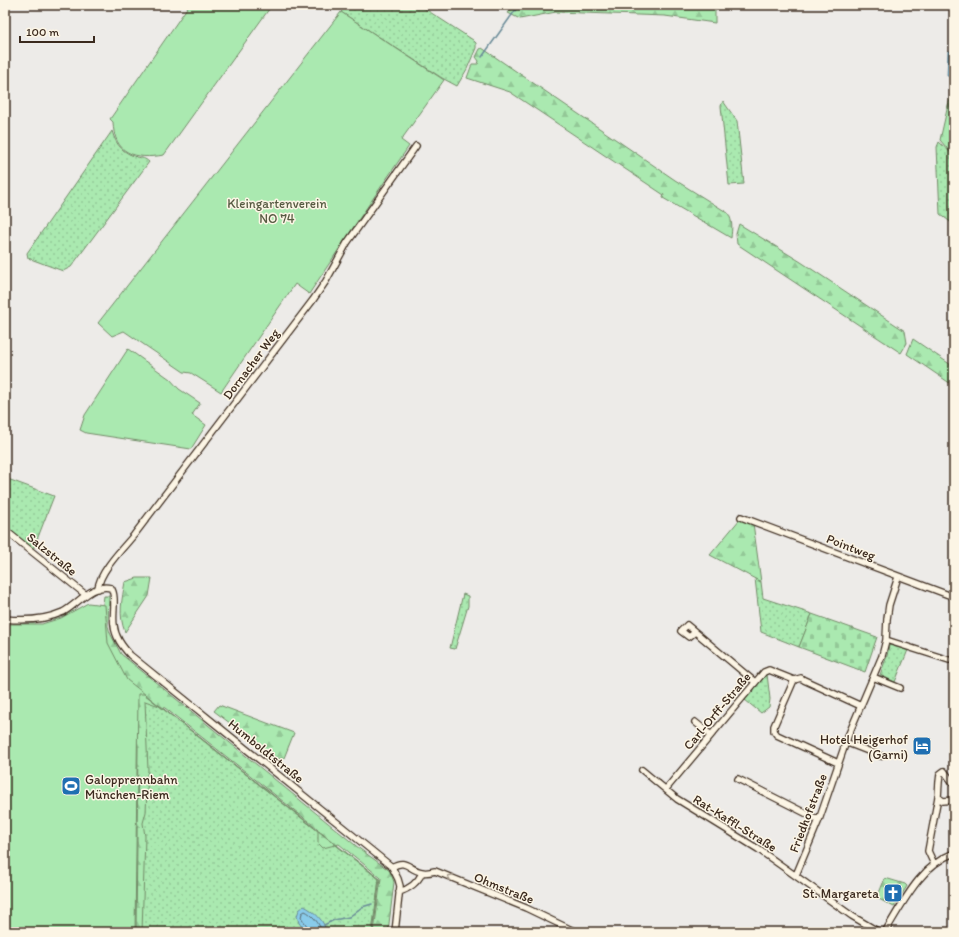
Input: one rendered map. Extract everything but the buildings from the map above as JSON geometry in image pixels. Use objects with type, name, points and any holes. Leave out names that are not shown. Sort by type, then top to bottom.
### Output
[{"type":"street","name":"Dornacher Weg","points":[[98,589],[98,584],[113,558],[134,536],[317,294],[347,244],[416,146]]},
{"type":"street","name":"Pointweg","points":[[741,517],[954,597]]},
{"type":"street","name":"Salzstraße","points":[[5,530],[86,595]]},
{"type":"street","name":"Friedhofstraße","points":[[796,875],[819,820],[846,742],[882,656],[886,640],[886,619],[898,577]]},
{"type":"street","name":"Humboldtstraße","points":[[98,589],[106,587],[111,588],[114,595],[114,625],[122,646],[130,655],[392,867]]},
{"type":"street","points":[[5,619],[18,620],[46,618],[63,611],[86,595],[98,589]]},
{"type":"street","points":[[695,632],[755,682]]},
{"type":"street","points":[[886,640],[949,660]]},
{"type":"street","name":"Carl-Orff-Straße","points":[[666,789],[764,672],[769,670],[794,680]]},
{"type":"street","points":[[873,677],[900,688]]},
{"type":"street","points":[[838,764],[775,734],[774,726],[794,680],[800,678],[861,706]]},
{"type":"street","points":[[695,722],[711,735]]},
{"type":"street","points":[[846,742],[881,756]]},
{"type":"street","name":"Rat-Kaffl-Straße","points":[[642,770],[696,812],[758,849],[852,916],[879,932]]},
{"type":"street","points":[[934,864],[928,851],[938,797],[940,774],[944,771],[954,784]]},
{"type":"street","points":[[738,779],[819,820]]},
{"type":"street","points":[[938,797],[944,801],[954,800]]},
{"type":"street","points":[[885,932],[920,879],[934,864],[954,853]]},
{"type":"street","name":"Ohmstraße","points":[[392,867],[402,863],[422,873],[435,871],[526,908],[576,932]]},
{"type":"street","points":[[392,867],[398,879],[400,892],[395,932]]},
{"type":"street","points":[[400,892],[407,889],[418,880],[422,873]]},
{"type":"green space","points":[[189,5],[272,5],[164,155],[135,155],[122,148],[117,141],[114,133],[113,122],[110,119]]},
{"type":"green space","points":[[346,5],[419,5],[473,40],[476,43],[476,48],[467,69],[457,86],[442,78],[341,12]]},
{"type":"green space","points":[[514,5],[715,5],[715,23],[665,16],[556,12],[520,19],[508,13]]},
{"type":"green space","name":"Kleingartenverein NO 74","points":[[341,12],[444,80],[401,140],[409,146],[309,294],[295,284],[221,392],[191,373],[184,372],[124,331],[112,336],[98,323]]},
{"type":"green space","points":[[482,48],[675,180],[728,213],[732,228],[731,238],[663,198],[664,195],[510,92],[467,78],[472,64],[478,64],[479,61],[476,57]]},
{"type":"green space","points":[[954,94],[954,169],[952,154],[940,140],[948,105],[952,95]]},
{"type":"green space","points":[[723,101],[737,121],[744,184],[729,185],[721,106]]},
{"type":"green space","points":[[112,131],[118,144],[124,151],[149,162],[71,267],[63,271],[28,258],[27,253]]},
{"type":"green space","points":[[939,142],[951,153],[954,181],[953,224],[940,214],[937,147]]},
{"type":"green space","points":[[739,224],[801,262],[905,331],[907,343],[901,353],[737,244],[736,234]]},
{"type":"green space","points":[[913,339],[954,367],[954,386],[907,354]]},
{"type":"green space","points":[[128,349],[170,379],[179,389],[200,403],[192,415],[206,425],[191,449],[86,433],[80,430],[85,415]]},
{"type":"green space","points":[[5,478],[54,496],[33,550],[5,527]]},
{"type":"green space","points":[[740,519],[753,523],[761,582],[710,555]]},
{"type":"green space","points":[[137,578],[152,578],[149,596],[125,632],[121,613],[125,582]]},
{"type":"green space","points":[[755,578],[761,582],[763,598],[812,614],[799,647],[761,632]]},
{"type":"green space","points":[[463,594],[468,596],[468,606],[455,649],[450,648]]},
{"type":"green space","points":[[104,596],[109,596],[108,626],[121,654],[360,849],[390,871],[394,882],[388,932],[374,932],[381,878],[339,844],[323,848],[318,843],[318,829],[165,708],[145,701],[148,770],[146,812],[143,823],[145,836],[142,932],[136,932],[138,747],[135,730],[119,710],[102,611]]},
{"type":"green space","name":"Galopprennbahn München-Riem","points":[[88,603],[105,605],[108,643],[127,680],[380,879],[373,932],[379,879],[144,694],[138,694],[135,932],[5,932],[5,624],[42,624],[61,618]]},
{"type":"green space","points":[[812,614],[877,637],[865,672],[799,647]]},
{"type":"green space","points":[[889,645],[908,650],[895,682],[880,675],[887,656]]},
{"type":"green space","points":[[767,674],[770,699],[769,707],[761,713],[745,700]]},
{"type":"green space","points":[[138,694],[144,694],[379,879],[372,932],[135,932]]},
{"type":"green space","points":[[219,705],[294,733],[284,758],[277,759],[214,711]]},
{"type":"green space","points":[[885,878],[907,886],[894,907],[877,898]]},
{"type":"water","points":[[948,51],[954,51],[954,76],[947,76]]},
{"type":"water","points":[[304,906],[312,911],[324,924],[326,932],[306,932],[299,923],[297,916],[299,910]]},
{"type":"waterway","points":[[482,57],[519,5]]},
{"type":"waterway","points":[[324,925],[334,920],[349,917],[362,907],[372,904]]},
{"type":"place","name":"Hotel Heigerhof (Garni)","points":[[922,746]]},
{"type":"place","name":"Galopprennbahn München-Riem","points":[[71,786]]},
{"type":"place","name":"St. Margareta","points":[[893,893]]}]
